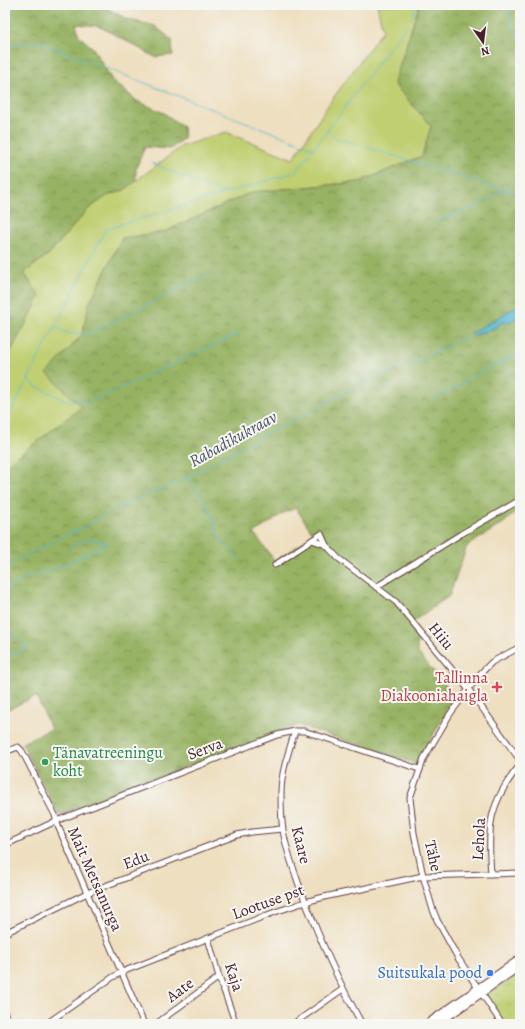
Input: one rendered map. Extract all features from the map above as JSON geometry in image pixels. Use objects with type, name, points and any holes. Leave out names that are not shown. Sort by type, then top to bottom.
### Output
[{"type":"highway","points":[[437,1024],[520,959]]},
{"type":"highway","points":[[427,1024],[520,966]]},
{"type":"street","points":[[376,587],[461,534],[520,500]]},
{"type":"street","name":"Hiiu","points":[[312,540],[321,534],[326,545],[338,558],[396,602],[468,690],[520,760]]},
{"type":"street","points":[[275,565],[312,540]]},
{"type":"street","name":"Hiiu","points":[[312,540],[326,545]]},
{"type":"street","name":"Tähe","points":[[502,1024],[458,958],[439,924],[432,907],[423,876],[414,833],[410,798],[419,769],[443,724],[480,674],[492,662],[520,647]]},
{"type":"street","name":"Serva","points":[[6,843],[56,821],[277,735],[295,731],[304,731],[419,769]]},
{"type":"street","name":"Kaare","points":[[295,731],[286,761],[281,792],[282,829],[288,855],[305,902],[342,989],[362,1024]]},
{"type":"street","name":"Mait Metsanurga","points":[[5,752],[18,747],[22,752],[55,815],[56,821],[144,1024]]},
{"type":"street","name":"Lehola","points":[[491,873],[490,821],[498,797],[520,765]]},
{"type":"street","name":"Edu","points":[[5,933],[87,893],[237,836],[252,832],[282,829]]},
{"type":"street","name":"Lootuse pst","points":[[46,1024],[112,977],[122,972],[305,902],[423,876],[520,873]]},
{"type":"street","name":"Kaja","points":[[208,938],[219,976],[236,1024]]},
{"type":"street","name":"Aate","points":[[156,1024],[219,976]]},
{"type":"street","points":[[293,1024],[342,989]]},
{"type":"street","points":[[5,1014],[10,1024]]},
{"type":"green space","points":[[5,5],[104,5],[106,8],[127,19],[155,26],[172,40],[173,55],[155,57],[99,26],[76,24],[79,36],[93,48],[112,80],[137,101],[164,113],[183,127],[184,138],[170,149],[145,147],[136,168],[136,181],[124,190],[107,196],[88,209],[49,254],[24,273],[40,297],[5,362]]},
{"type":"green space","points":[[377,5],[419,5],[394,84],[432,126],[422,156],[359,182],[252,192],[164,232],[122,238],[89,304],[82,335],[47,373],[82,407],[5,466],[5,362],[40,297],[24,273],[49,254],[88,209],[107,196],[124,190],[182,146],[226,132],[293,159],[331,101],[383,30]]},
{"type":"green space","points":[[419,5],[520,5],[520,304],[471,333],[476,335],[495,328],[502,322],[510,322],[520,315],[520,509],[502,524],[467,546],[449,596],[415,620],[413,625],[417,633],[417,652],[455,696],[417,764],[298,725],[58,815],[22,743],[51,729],[36,696],[5,711],[5,466],[82,407],[47,373],[82,335],[89,304],[122,238],[164,232],[252,192],[359,182],[422,156],[431,126],[394,84]],"holes":[[[296,508],[314,535],[275,561],[254,533],[285,512]]]},
{"type":"green space","points":[[520,972],[520,1024],[506,1024],[486,996]]},
{"type":"water","points":[[520,304],[520,315],[510,322],[502,322],[495,328],[476,335],[471,333],[496,319]]},
{"type":"waterway","points":[[5,19],[9,10],[7,5]]},
{"type":"waterway","points":[[411,19],[416,5]]},
{"type":"waterway","points":[[506,5],[517,37]]},
{"type":"waterway","points":[[5,423],[106,229],[296,172],[407,25]]},
{"type":"waterway","points":[[5,46],[36,41],[313,148]]},
{"type":"waterway","points":[[327,131],[336,138],[504,190],[517,195],[520,200]]},
{"type":"waterway","points":[[152,163],[204,186],[225,193]]},
{"type":"waterway","points":[[435,222],[472,208],[520,182]]},
{"type":"waterway","points":[[56,327],[66,333],[88,334],[211,273]]},
{"type":"waterway","points":[[28,380],[37,387],[65,400],[88,403],[240,333]]},
{"type":"waterway","name":"Rabadikukraav","points":[[5,566],[87,525],[121,506],[176,483],[360,384],[415,362],[472,334]]},
{"type":"waterway","points":[[432,399],[453,389],[480,372],[520,353]]},
{"type":"waterway","points":[[504,362],[511,375]]},
{"type":"waterway","points":[[187,477],[208,507],[219,537],[241,561]]},
{"type":"waterway","points":[[5,589],[21,580],[49,571],[81,557],[108,542],[87,539],[69,547]]},
{"type":"waterway","points":[[5,629],[28,647],[5,659]]},
{"type":"place","name":"Tallinna Diakooniahaigla","points":[[497,687]]},
{"type":"place","name":"Tänavatreeningu koht","points":[[45,762]]},
{"type":"place","name":"Suitsukala pood","points":[[490,973]]}]
